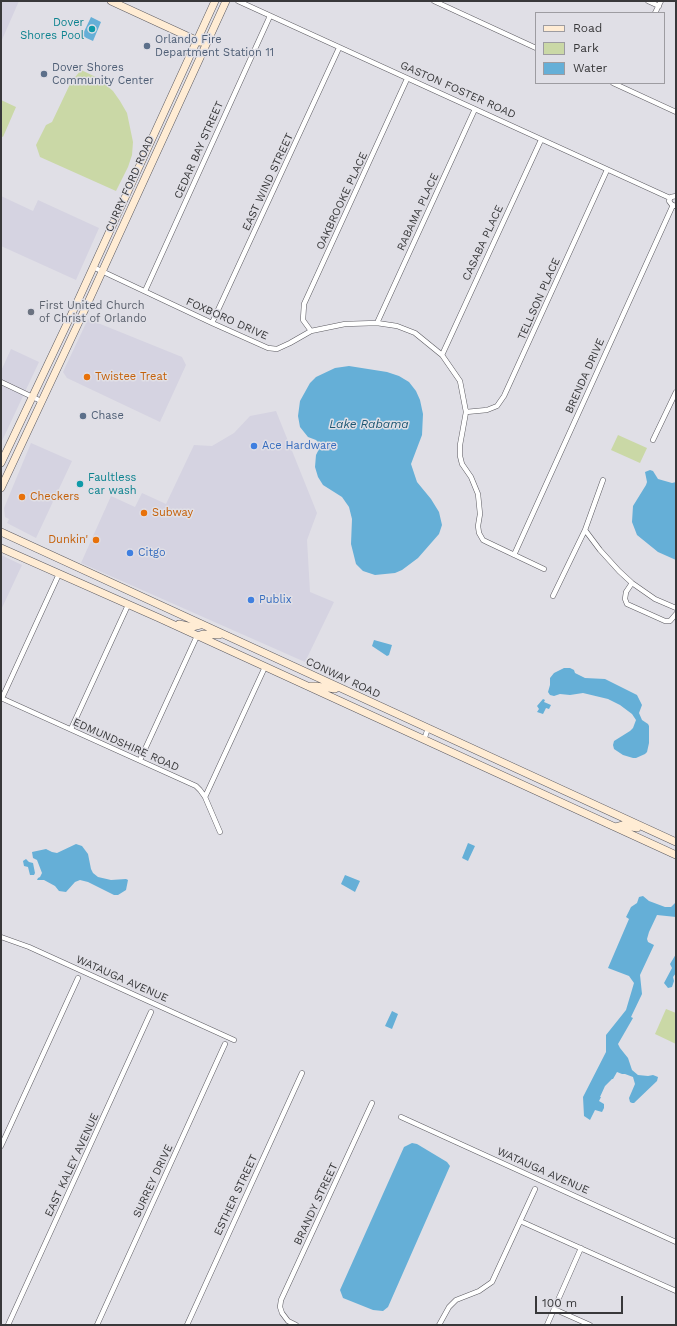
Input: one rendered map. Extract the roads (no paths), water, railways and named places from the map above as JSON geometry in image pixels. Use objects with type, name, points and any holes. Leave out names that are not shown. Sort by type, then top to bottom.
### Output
[{"type":"main road","points":[[111,1],[206,44]]},
{"type":"main road","name":"CURRY FORD ROAD","points":[[1,463],[215,1]]},
{"type":"main road","name":"CURRY FORD ROAD","points":[[1,488],[226,1]]},
{"type":"main road","name":"CONWAY ROAD","points":[[1,532],[200,625],[676,842]]},
{"type":"main road","name":"CONWAY ROAD","points":[[1,548],[159,618],[265,668],[676,855]]},
{"type":"main road","points":[[159,618],[185,626],[192,627],[200,625]]},
{"type":"main road","points":[[196,636],[209,634],[225,636]]},
{"type":"main road","points":[[307,686],[316,686],[347,692]]},
{"type":"main road","points":[[615,827],[628,825],[653,831]]},
{"type":"street","name":"GASTON FOSTER ROAD","points":[[238,1],[670,198]]},
{"type":"street","points":[[434,1],[535,48]]},
{"type":"street","points":[[648,1],[660,3],[656,12]]},
{"type":"street","name":"CEDAR BAY STREET","points":[[145,291],[270,16]]},
{"type":"street","name":"EAST WIND STREET","points":[[212,323],[339,48]]},
{"type":"street","name":"OAKBROOKE PLACE","points":[[311,330],[303,320],[304,304],[407,79]]},
{"type":"street","points":[[622,85],[676,112]]},
{"type":"street","name":"RABAMA PLACE","points":[[377,323],[475,109]]},
{"type":"street","name":"CASABA PLACE","points":[[442,355],[541,140]]},
{"type":"street","name":"TELLSON PLACE","points":[[466,412],[487,410],[497,406],[504,396],[607,170]]},
{"type":"street","points":[[674,205],[670,203],[670,198],[676,196]]},
{"type":"street","name":"BRENDA DRIVE","points":[[514,555],[674,205]]},
{"type":"street","name":"FOXBORO DRIVE","points":[[93,267],[268,348],[277,349],[311,330],[345,324],[377,323],[396,326],[415,333],[442,355],[460,381],[466,412],[460,445],[460,456],[462,464],[471,477],[478,494],[480,514],[478,526],[479,533],[483,540],[544,569]]},
{"type":"street","points":[[87,280],[96,284]]},
{"type":"street","points":[[44,372],[53,376]]},
{"type":"street","points":[[1,382],[41,401]]},
{"type":"street","points":[[653,440],[676,392]]},
{"type":"street","points":[[671,404],[676,406]]},
{"type":"street","points":[[553,596],[585,530],[603,480]]},
{"type":"street","points":[[585,530],[619,572],[655,599],[676,608]]},
{"type":"street","points":[[1,698],[59,574]]},
{"type":"street","points":[[632,583],[626,592],[624,599],[627,604],[665,621],[670,621],[676,614]]},
{"type":"street","points":[[71,730],[128,605]]},
{"type":"street","points":[[140,760],[196,636]]},
{"type":"street","points":[[205,798],[265,668]]},
{"type":"street","name":"EDMUNDSHIRE ROAD","points":[[1,698],[196,786],[205,798],[220,832]]},
{"type":"street","points":[[424,740],[428,728]]},
{"type":"street","name":"WATAUGA AVENUE","points":[[1,937],[29,947],[234,1040]]},
{"type":"street","points":[[1,1146],[78,978]]},
{"type":"street","name":"EAST KALEY AVENUE","points":[[8,1325],[151,1012]]},
{"type":"street","name":"SURREY DRIVE","points":[[96,1325],[225,1044]]},
{"type":"street","name":"ESTHER STREET","points":[[187,1325],[302,1073]]},
{"type":"street","name":"BRANDY STREET","points":[[296,1325],[288,1321],[282,1313],[280,1307],[281,1300],[372,1103]]},
{"type":"street","name":"WATAUGA AVENUE","points":[[402,1117],[676,1242]]},
{"type":"street","points":[[439,1325],[449,1308],[456,1300],[478,1291],[492,1282],[535,1189]]},
{"type":"street","points":[[520,1221],[676,1291]]},
{"type":"street","points":[[547,1325],[581,1248]]},
{"type":"street","points":[[554,1309],[590,1325]]},
{"type":"water","name":"Dover Shores Pool","points":[[91,17],[101,22],[93,41],[82,36]]},
{"type":"water","name":"Lake Rabama","points":[[349,366],[387,372],[399,376],[409,382],[416,391],[420,400],[423,414],[422,435],[411,464],[417,482],[431,499],[439,512],[442,525],[439,534],[418,558],[402,570],[395,573],[375,575],[363,571],[356,564],[351,544],[352,519],[349,507],[342,497],[323,485],[318,477],[315,467],[316,455],[320,444],[316,440],[308,437],[300,427],[298,416],[300,401],[310,383],[316,377],[335,368]]},
{"type":"water","points":[[650,470],[653,471],[658,479],[672,483],[676,482],[676,560],[658,552],[637,535],[632,522],[633,506],[646,485],[647,482],[645,472]]},
{"type":"water","points":[[374,640],[392,645],[389,655],[387,656],[372,646]]},
{"type":"water","points":[[564,668],[570,668],[574,670],[575,673],[585,678],[605,679],[637,695],[642,705],[639,713],[642,720],[649,726],[649,743],[645,754],[633,758],[623,755],[614,749],[614,741],[630,731],[636,720],[632,714],[620,705],[608,699],[583,693],[570,695],[560,694],[554,696],[550,695],[548,692],[550,678],[554,673]]},
{"type":"water","points":[[543,699],[545,700],[544,702],[551,705],[549,709],[546,708],[543,714],[537,712],[539,709],[537,706]]},
{"type":"water","points":[[468,843],[475,846],[468,861],[462,858]]},
{"type":"water","points":[[76,844],[82,846],[88,854],[93,873],[98,877],[111,880],[128,880],[126,890],[118,895],[114,895],[88,882],[80,880],[75,882],[66,892],[59,891],[55,886],[44,880],[37,880],[42,873],[37,860],[33,858],[32,852],[46,849],[57,853]]},
{"type":"water","points":[[26,859],[33,863],[34,875],[30,875],[28,867],[24,866],[23,861]]},
{"type":"water","points":[[345,875],[360,881],[355,892],[341,884]]},
{"type":"water","points":[[643,896],[649,901],[665,907],[671,907],[676,902],[676,917],[657,915],[649,932],[647,939],[648,942],[654,945],[640,975],[642,994],[631,1017],[633,1018],[618,1044],[628,1058],[632,1070],[638,1075],[653,1075],[658,1077],[657,1081],[634,1103],[632,1103],[630,1102],[629,1098],[635,1084],[633,1077],[617,1072],[613,1079],[605,1086],[600,1097],[599,1101],[604,1104],[602,1112],[595,1110],[590,1120],[584,1116],[583,1097],[606,1052],[606,1035],[626,1010],[634,983],[629,976],[608,968],[629,919],[626,917],[631,907],[637,903],[639,897]]},
{"type":"water","points":[[676,954],[676,973],[673,977],[674,981],[672,987],[668,988],[664,983],[672,968],[670,964]]},
{"type":"water","points":[[392,1011],[398,1014],[392,1029],[385,1026]]},
{"type":"water","points":[[412,1143],[417,1144],[447,1162],[450,1166],[388,1307],[383,1311],[373,1310],[343,1298],[340,1290],[404,1147]]},
{"type":"place","name":"Dover Shores Pool","points":[[92,29]]},
{"type":"place","name":"Orlando Fire Department Station 11","points":[[147,46]]},
{"type":"place","name":"Dover Shores Community Center","points":[[44,74]]},
{"type":"place","name":"First United Church of Christ of Orlando","points":[[31,312]]},
{"type":"place","name":"Twistee Treat","points":[[87,377]]},
{"type":"place","name":"Chase","points":[[83,416]]},
{"type":"place","name":"Ace Hardware","points":[[254,446]]},
{"type":"place","name":"Faultless car wash","points":[[80,484]]},
{"type":"place","name":"Checkers","points":[[22,497]]},
{"type":"place","name":"Subway","points":[[144,513]]},
{"type":"place","name":"Dunkin'","points":[[96,540]]},
{"type":"place","name":"Citgo","points":[[130,553]]},
{"type":"place","name":"Publix","points":[[251,600]]}]
